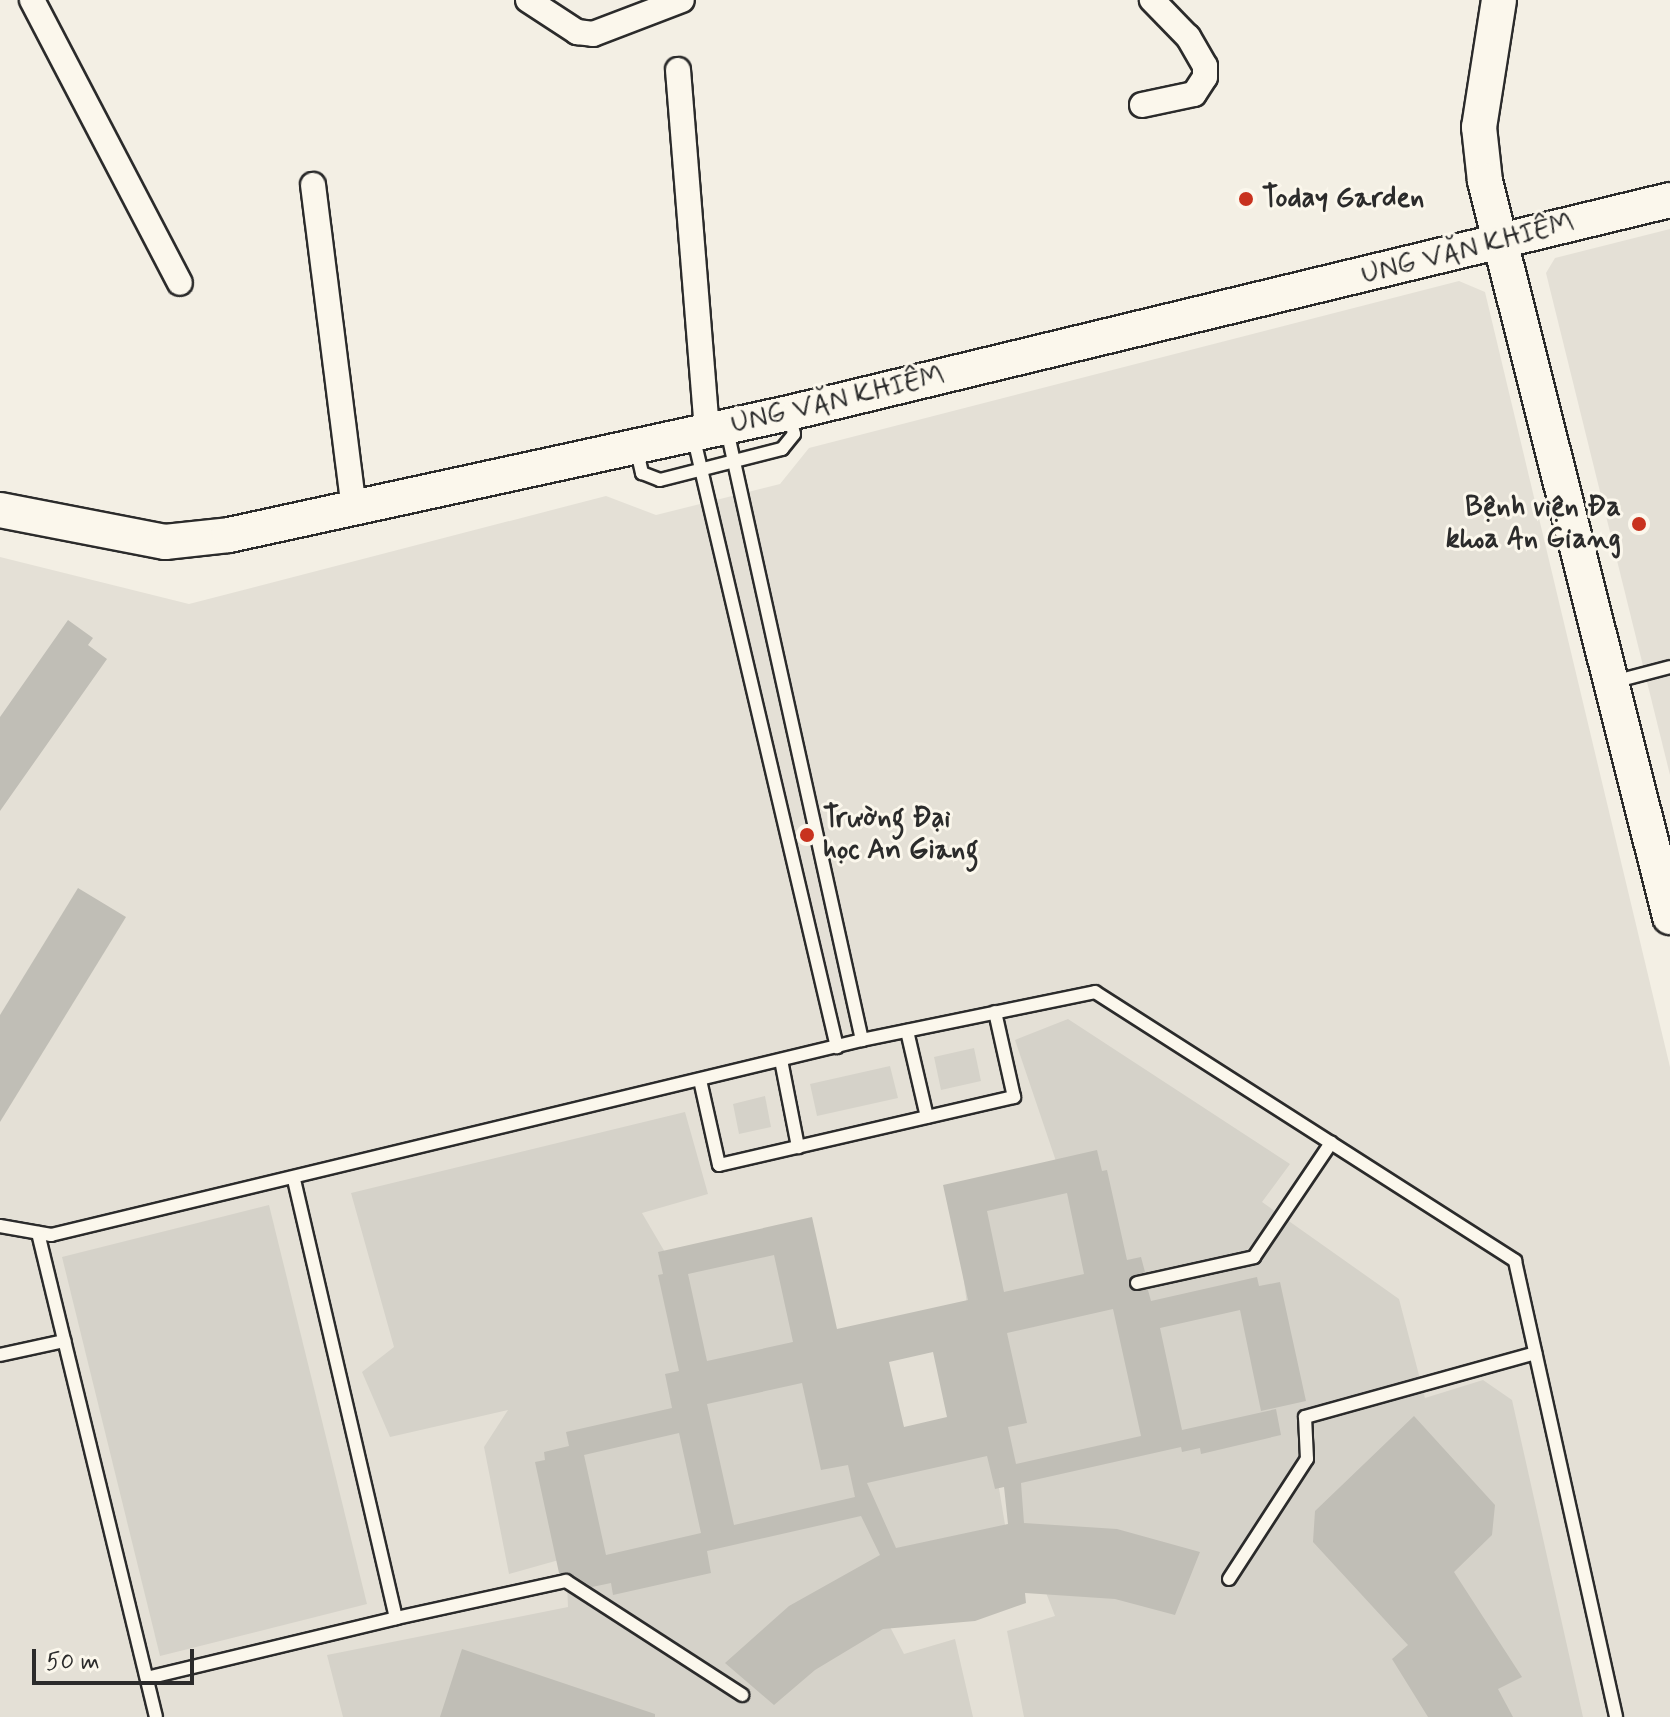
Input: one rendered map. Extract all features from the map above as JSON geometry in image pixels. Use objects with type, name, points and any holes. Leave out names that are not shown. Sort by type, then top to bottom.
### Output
[{"type":"street","points":[[32,0],[180,283]]},
{"type":"street","points":[[528,0],[577,32],[593,34],[682,0]]},
{"type":"street","points":[[1142,105],[1194,94],[1205,77],[1205,66],[1188,37],[1152,0]]},
{"type":"street","points":[[1499,0],[1479,127],[1498,243],[1610,682],[1662,855],[1670,917]]},
{"type":"street","points":[[678,70],[709,431]]},
{"type":"street","points":[[313,185],[354,508]]},
{"type":"street","name":"UNG VĂN KHIÊM","points":[[0,510],[165,542],[229,535],[789,413],[1670,200]]},
{"type":"lane","points":[[636,447],[642,473],[660,480],[782,449],[794,434],[789,413]]},
{"type":"lane","points":[[709,431],[733,461],[862,1040]]},
{"type":"lane","points":[[709,431],[701,470],[837,1047]]},
{"type":"lane","points":[[1610,682],[1670,667]]},
{"type":"lane","points":[[0,1226],[51,1235],[294,1180],[862,1040],[1095,992],[1515,1261],[1616,1717]]},
{"type":"lane","points":[[700,1080],[719,1165],[798,1147],[1014,1097],[995,1012]]},
{"type":"lane","points":[[907,1031],[927,1117]]},
{"type":"lane","points":[[781,1060],[798,1147]]},
{"type":"lane","points":[[1137,1283],[1254,1257],[1331,1143]]},
{"type":"lane","points":[[294,1180],[396,1618]]},
{"type":"lane","points":[[38,1233],[156,1717]]},
{"type":"lane","points":[[0,1355],[64,1341]]},
{"type":"lane","points":[[1229,1579],[1307,1459],[1305,1417],[1535,1353]]},
{"type":"lane","points":[[147,1678],[566,1581],[742,1695]]},
{"type":"shaded area","name":"Bệnh viện Đa khoa An Giang","points":[[1670,229],[1670,775],[1546,273],[1555,258]]},
{"type":"shaded area","name":"Trường Đại học An Giang","points":[[1459,281],[1485,292],[1670,1067],[1670,1717],[0,1717],[0,557],[189,604],[606,496],[656,515],[780,484],[809,448]]},
{"type":"shaded area","points":[[1068,1019],[1290,1164],[1262,1202],[1399,1299],[1425,1398],[1483,1380],[1512,1400],[1583,1717],[1024,1717],[1007,1631],[1055,1616],[994,1458],[1008,1543],[870,1588],[904,1654],[955,1639],[973,1717],[343,1717],[327,1655],[568,1607],[566,1558],[509,1574],[484,1447],[508,1410],[390,1437],[362,1372],[394,1347],[351,1193],[685,1112],[708,1194],[642,1213],[669,1259],[786,1228],[877,1445],[983,1428],[954,1204],[1062,1179],[1015,1040]]},
{"type":"shaded area","points":[[974,1048],[981,1081],[941,1090],[934,1057]]},
{"type":"shaded area","points":[[890,1066],[898,1098],[817,1116],[810,1084]]},
{"type":"shaded area","points":[[765,1096],[771,1127],[739,1134],[733,1104]]},
{"type":"shaded area","points":[[269,1205],[367,1604],[160,1656],[62,1257]]},
{"type":"building","points":[[68,620],[93,638],[88,645],[107,659],[0,811],[0,717]]},
{"type":"building","points":[[78,888],[126,917],[0,1122],[0,1015]]},
{"type":"building","points":[[1097,1150],[1102,1171],[1107,1170],[1127,1260],[1141,1257],[1145,1272],[1130,1277],[1130,1288],[1148,1290],[1151,1301],[1257,1277],[1259,1286],[1280,1282],[1306,1401],[1261,1411],[1240,1310],[1160,1328],[1182,1430],[1276,1409],[1281,1435],[1201,1454],[1200,1448],[1182,1452],[1181,1447],[1021,1483],[1024,1523],[1117,1529],[1200,1552],[1175,1615],[1115,1599],[1025,1593],[1026,1603],[975,1621],[883,1629],[815,1670],[774,1705],[725,1663],[789,1606],[880,1555],[861,1516],[707,1551],[711,1573],[613,1595],[611,1583],[592,1587],[570,1573],[559,1573],[535,1462],[545,1460],[544,1452],[569,1446],[566,1432],[672,1408],[665,1374],[679,1371],[658,1275],[663,1274],[658,1252],[812,1217],[837,1329],[968,1300],[943,1185]],"holes":[[[1067,1193],[1084,1274],[1004,1292],[987,1211]],[[774,1255],[793,1342],[707,1361],[688,1274]],[[1113,1309],[1141,1436],[1016,1464],[1008,1427],[1027,1423],[1007,1333]],[[933,1352],[947,1417],[904,1427],[889,1362]],[[802,1383],[821,1470],[848,1465],[855,1497],[734,1525],[707,1404]],[[679,1433],[701,1533],[606,1555],[584,1455]],[[987,1456],[995,1489],[1004,1487],[1008,1524],[896,1548],[867,1483]]]},
{"type":"building","points":[[1414,1416],[1495,1505],[1492,1535],[1454,1572],[1522,1677],[1498,1689],[1513,1717],[1428,1717],[1392,1659],[1408,1645],[1313,1542],[1315,1511]]},
{"type":"building","points":[[462,1649],[655,1714],[655,1717],[440,1717]]},
{"type":"place","name":"Today Garden","points":[[1246,199]]},
{"type":"place","name":"Bệnh viện Đa khoa An Giang","points":[[1639,524]]},
{"type":"place","name":"Trường Đại học An Giang","points":[[807,835]]}]
